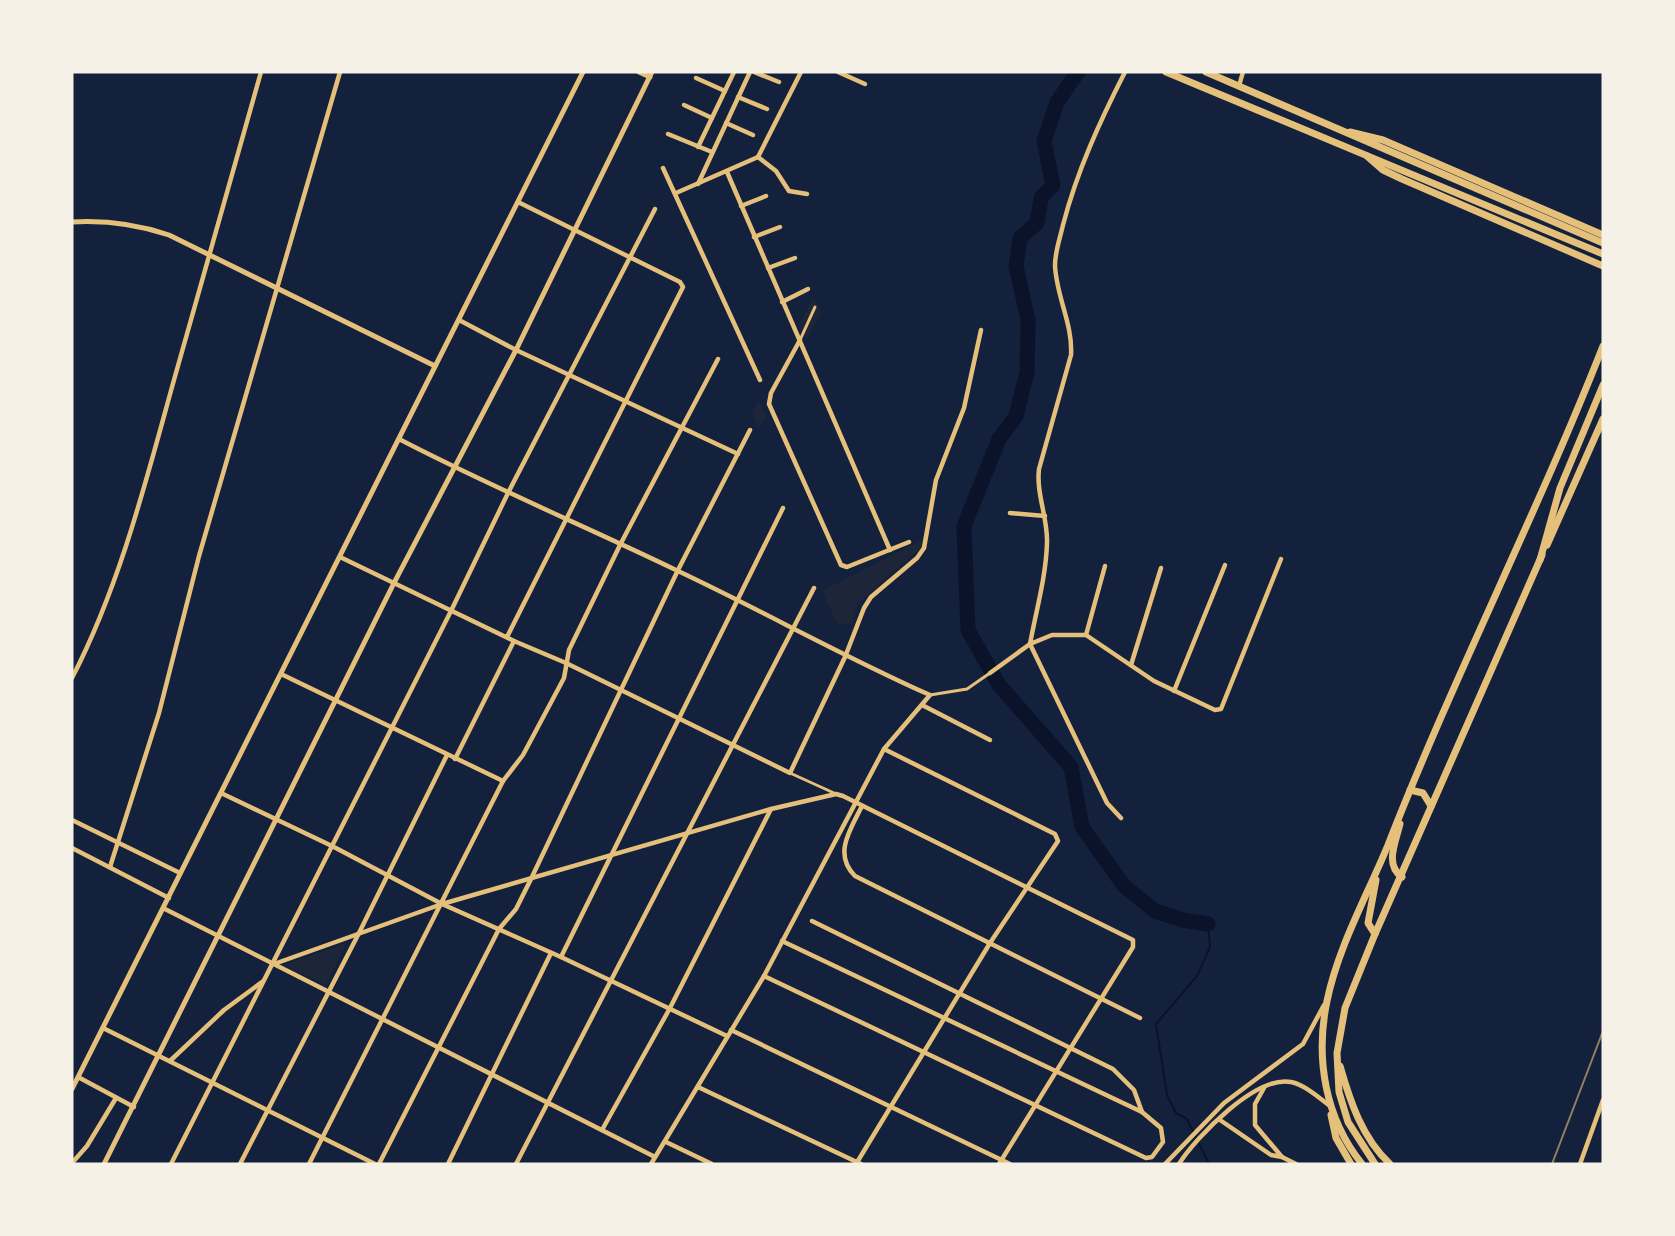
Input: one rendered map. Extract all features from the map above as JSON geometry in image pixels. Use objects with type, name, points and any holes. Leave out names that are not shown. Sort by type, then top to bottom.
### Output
[{"type":"main road","points":[[1166,72],[1603,254]]},
{"type":"main road","points":[[1206,72],[1603,243]]},
{"type":"main road","points":[[1344,132],[1373,136],[1603,235]]},
{"type":"main road","points":[[1365,154],[1383,170],[1402,179],[1603,266]]},
{"type":"main road","points":[[1351,1164],[1334,1133],[1330,1106],[1323,1048],[1327,1000],[1355,921],[1404,804],[1603,346]]},
{"type":"main road","points":[[1540,560],[1549,519],[1603,385]]},
{"type":"main road","points":[[1375,1164],[1360,1144],[1346,1116],[1339,1092],[1337,1053],[1345,1008],[1375,934],[1603,418]]},
{"type":"main road","points":[[1410,790],[1423,793],[1431,806]]},
{"type":"main road","points":[[1402,877],[1396,873],[1392,864],[1404,804]]},
{"type":"main road","points":[[1375,934],[1369,927],[1368,918],[1377,872]]},
{"type":"main road","points":[[1337,1053],[1361,1126],[1389,1164]]},
{"type":"main road","points":[[1330,1106],[1345,1139],[1362,1164]]},
{"type":"street","points":[[72,678],[98,624],[117,573],[159,436],[261,72]]},
{"type":"street","points":[[110,867],[159,713],[199,556],[248,395],[275,289],[340,72]]},
{"type":"street","points":[[72,1089],[583,72]]},
{"type":"street","points":[[104,1164],[394,583],[516,350],[651,74],[639,72]]},
{"type":"street","points":[[698,147],[734,72]]},
{"type":"street","points":[[698,184],[752,72],[779,82]]},
{"type":"street","points":[[676,193],[758,157],[801,72]]},
{"type":"street","points":[[838,72],[865,84]]},
{"type":"street","points":[[1121,818],[1107,803],[1030,644],[1045,562],[1045,516],[1038,488],[1039,469],[1071,355],[1072,342],[1057,285],[1055,258],[1072,191],[1101,119],[1125,72]]},
{"type":"street","points":[[1239,86],[1243,72]]},
{"type":"street","points":[[696,78],[725,91]]},
{"type":"street","points":[[738,97],[767,110]]},
{"type":"street","points":[[684,105],[712,118]]},
{"type":"street","points":[[726,123],[753,135]]},
{"type":"street","points":[[668,134],[712,152]]},
{"type":"street","points":[[758,157],[776,171],[789,191],[807,194]]},
{"type":"street","points":[[663,168],[760,380]]},
{"type":"street","points":[[727,171],[890,550]]},
{"type":"street","points":[[741,206],[766,196]]},
{"type":"street","points":[[507,637],[683,285],[518,202]]},
{"type":"street","points":[[171,1164],[274,964],[508,493],[655,209]]},
{"type":"street","points":[[72,222],[102,220],[135,224],[169,236],[435,366]]},
{"type":"street","points":[[754,237],[780,227]]},
{"type":"street","points":[[768,268],[795,258]]},
{"type":"street","points":[[782,302],[808,290]]},
{"type":"street","points":[[815,307],[768,400],[841,565],[844,567],[909,543]]},
{"type":"street","points":[[459,320],[570,376],[738,454]]},
{"type":"street","points":[[790,773],[845,657],[864,608],[871,597],[917,558],[924,548],[936,480],[964,408],[981,330]]},
{"type":"street","points":[[309,1164],[503,781],[523,755],[564,678],[569,650],[620,545],[718,359]]},
{"type":"street","points":[[103,1028],[377,1164],[499,929],[516,909],[678,570],[750,430]]},
{"type":"street","points":[[399,439],[565,520],[678,570],[845,657],[930,695],[967,689],[1030,644],[1052,635],[1086,635],[1174,691],[1215,710],[1221,710],[1281,558]]},
{"type":"street","points":[[561,957],[783,508]]},
{"type":"street","points":[[1010,513],[1045,516]]},
{"type":"street","points":[[340,557],[622,690],[733,747],[856,802],[1026,889],[1130,938],[1134,943],[1000,1162]]},
{"type":"street","points":[[1174,691],[1224,565]]},
{"type":"street","points":[[1086,635],[1105,566]]},
{"type":"street","points":[[1131,665],[1161,568]]},
{"type":"street","points":[[516,1164],[814,588]]},
{"type":"street","points":[[455,759],[514,641]]},
{"type":"street","points":[[281,674],[503,781]]},
{"type":"street","points":[[651,1164],[764,976],[884,748],[930,695]]},
{"type":"street","points":[[922,705],[990,740]]},
{"type":"street","points":[[698,1086],[858,1163],[990,943],[1057,844],[1055,834],[884,748]]},
{"type":"street","points":[[240,1164],[359,933],[447,755]]},
{"type":"street","points":[[220,794],[278,819],[442,903],[727,1036]]},
{"type":"street","points":[[274,964],[442,903],[612,856],[771,808],[836,794]]},
{"type":"street","points":[[862,806],[844,845],[844,861],[855,876],[1140,1018]]},
{"type":"street","points":[[602,1130],[670,1008],[771,808]]},
{"type":"street","points":[[72,820],[180,873]]},
{"type":"street","points":[[72,848],[169,898]]},
{"type":"street","points":[[163,908],[655,1157]]},
{"type":"street","points":[[812,921],[1113,1069],[1134,1090],[1142,1112]]},
{"type":"street","points":[[764,976],[1148,1158],[1163,1142],[1164,1134],[1142,1112],[782,941]]},
{"type":"street","points":[[448,1164],[551,953]]},
{"type":"street","points":[[170,1061],[224,1010],[265,980]]},
{"type":"street","points":[[1165,1164],[1204,1121],[1242,1088],[1303,1044],[1327,1000]]},
{"type":"street","points":[[731,1030],[1000,1162],[1010,1164]]},
{"type":"street","points":[[78,1077],[134,1107]]},
{"type":"street","points":[[1179,1164],[1237,1103],[1268,1084],[1289,1081],[1301,1085],[1330,1106]]},
{"type":"street","points":[[1268,1084],[1260,1094],[1253,1118],[1258,1130],[1282,1157]]},
{"type":"street","points":[[74,1164],[117,1098]]},
{"type":"street","points":[[1580,1164],[1603,1100]]},
{"type":"street","points":[[1220,1120],[1271,1155],[1282,1157],[1296,1164]]},
{"type":"street","points":[[666,1142],[712,1164]]},
{"type":"street","points":[[1280,1164],[1282,1157]]},
{"type":"shaded area","points":[[814,296],[821,313],[806,341],[799,325]]},
{"type":"shaded area","points":[[759,400],[766,416],[759,429],[752,413]]},
{"type":"shaded area","points":[[922,540],[922,547],[858,603],[852,624],[837,624],[822,591]]},
{"type":"shaded area","points":[[346,943],[326,985],[284,965]]},
{"type":"waterway","points":[[1078,72],[1057,102],[1044,141],[1053,185],[1041,198],[1037,223],[1020,238],[1016,266],[1028,320],[1027,372],[1016,416],[999,439],[964,526],[968,630],[999,685],[1071,767],[1082,827],[1124,886],[1155,911],[1183,920],[1208,924]]},
{"type":"waterway","points":[[1208,924],[1210,947],[1197,976],[1156,1024],[1167,1095],[1176,1113],[1187,1119],[1209,1164]]},
{"type":"railway","points":[[1552,1164],[1603,1031]]}]
